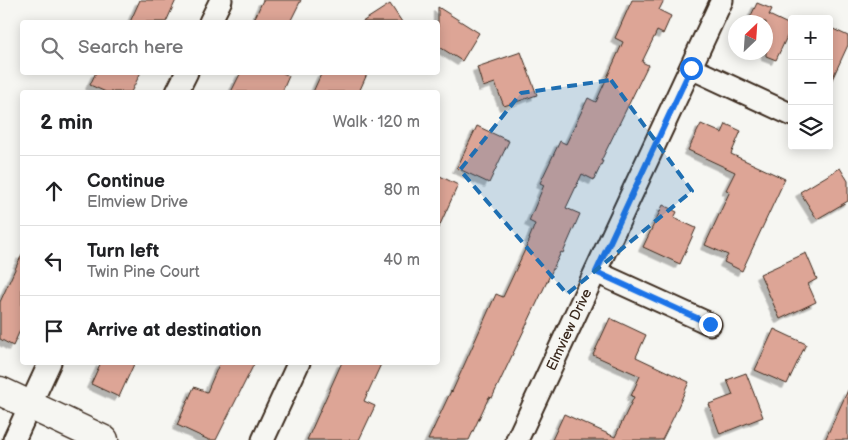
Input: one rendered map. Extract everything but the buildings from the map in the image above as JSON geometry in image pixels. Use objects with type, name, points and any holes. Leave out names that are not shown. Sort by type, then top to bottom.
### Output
[{"type":"street","points":[[211,20],[221,0]]},
{"type":"street","name":"Elmview Drive","points":[[517,440],[722,0]]},
{"type":"street","points":[[691,68],[788,113]]},
{"type":"street","points":[[179,90],[186,75]]},
{"type":"street","points":[[596,272],[710,324]]},
{"type":"street","points":[[14,440],[49,365]]},
{"type":"street","points":[[263,440],[298,365]]},
{"type":"street","points":[[0,391],[104,440]]},
{"type":"highlighted area","points":[[611,80],[692,191],[567,294],[460,170],[521,93]]},
{"type":"route","points":[[691,68],[596,272],[710,324]]}]
